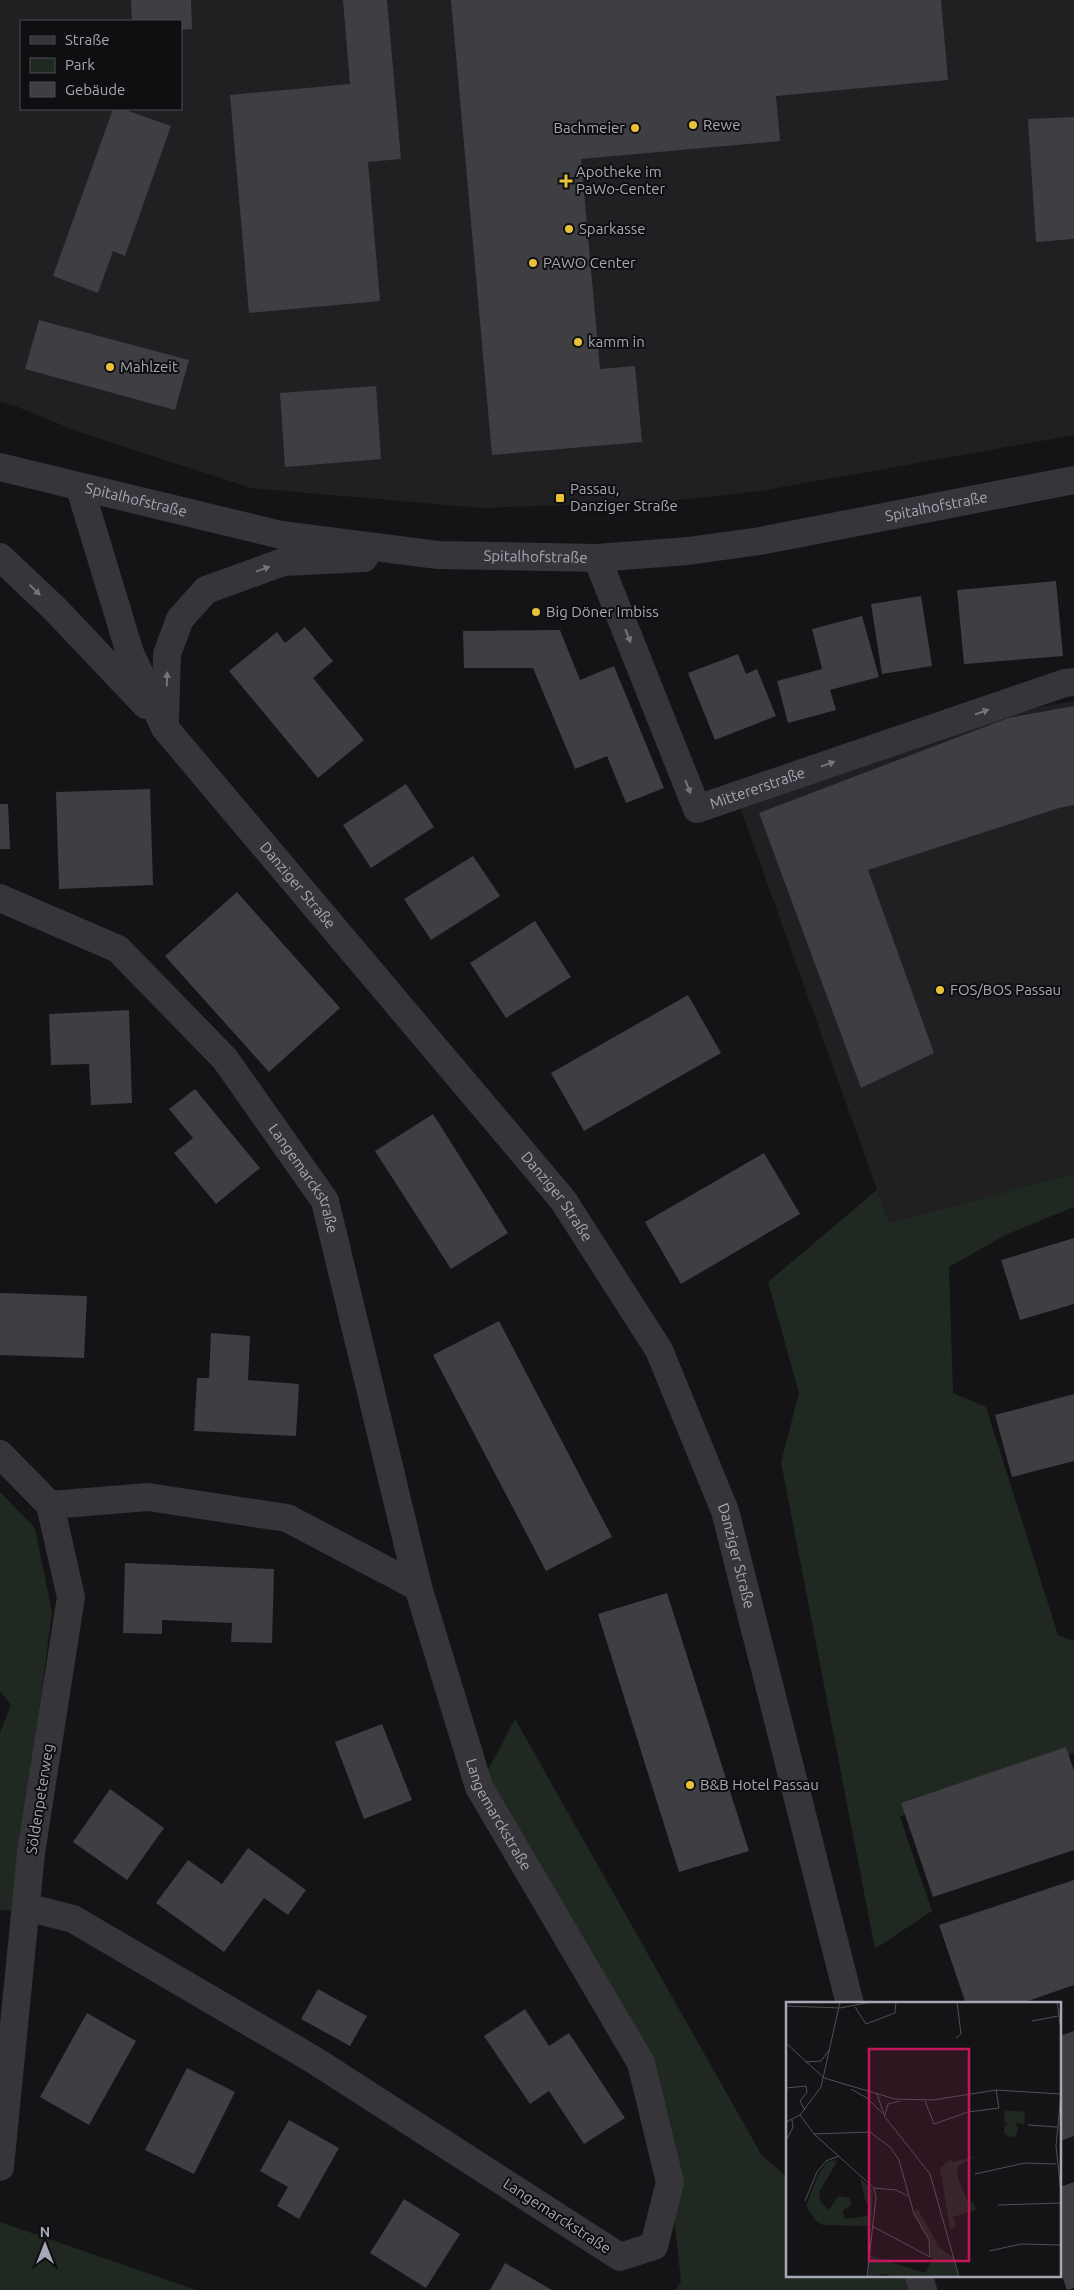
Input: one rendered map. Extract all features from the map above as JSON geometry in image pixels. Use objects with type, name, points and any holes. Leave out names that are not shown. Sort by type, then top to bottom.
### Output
[{"type":"street","name":"Spitalhofstraße","points":[[0,467],[80,488],[281,535],[438,555],[597,558],[688,551],[752,542],[1074,480]]},
{"type":"street","name":"Danziger Straße","points":[[80,488],[130,653],[164,726],[563,1200],[659,1350],[725,1510],[849,2002]]},
{"type":"street","points":[[164,726],[167,654],[180,619],[206,590],[283,562],[438,555]]},
{"type":"street","points":[[0,557],[54,609],[164,726]]},
{"type":"street","name":"Mittererstraße","points":[[597,558],[697,809],[1065,683],[1074,682]]},
{"type":"street","name":"Langemarckstraße","points":[[0,898],[118,949],[225,1059],[324,1201],[418,1587],[480,1787],[642,2063],[670,2182],[654,2246],[620,2257],[314,2060],[73,1919],[26,1908]]},
{"type":"street","points":[[0,1454],[50,1505],[148,1497],[287,1518],[418,1587]]},
{"type":"street","name":"Söldenpeterweg","points":[[0,2167],[31,1852],[71,1597],[50,1505]]},
{"type":"shaded area","points":[[0,0],[1074,0],[1074,435],[761,491],[660,502],[481,508],[251,488],[79,432],[15,406],[0,402]]},
{"type":"shaded area","name":"FOS/BOS Passau","points":[[1074,701],[1074,1174],[889,1223],[740,807],[1005,713]]},
{"type":"green space","points":[[1074,1174],[1074,1207],[1005,1235],[949,1267],[953,1393],[986,1407],[1058,1635],[1074,1641],[1074,1753],[1014,1765],[900,1817],[932,1911],[875,1949],[781,1462],[799,1393],[768,1282],[877,1190],[889,1223]]},
{"type":"green space","points":[[0,1492],[35,1528],[52,1612],[13,1911],[0,1910],[0,1733],[11,1705],[0,1691]]},
{"type":"green space","points":[[515,1719],[761,2154],[786,2176],[786,2278],[920,2278],[923,2290],[676,2290],[681,2281],[670,2182],[641,2063],[479,1787]]},
{"type":"green space","points":[[0,2222],[196,2290],[0,2290]]},
{"type":"building","points":[[131,0],[191,0],[192,29],[182,30],[182,20],[132,20]]},
{"type":"building","points":[[343,0],[387,0],[401,159],[368,162],[380,301],[249,313],[230,95],[350,84]]},
{"type":"building","name":"PAWO Center","points":[[451,0],[941,0],[948,80],[776,96],[780,141],[581,159],[600,369],[635,366],[642,442],[492,455]]},
{"type":"building","points":[[113,110],[126,110],[171,126],[125,256],[113,251],[98,293],[53,276]]},
{"type":"building","points":[[1074,117],[1074,239],[1036,242],[1028,119]]},
{"type":"building","points":[[39,320],[189,360],[175,410],[25,369]]},
{"type":"building","points":[[376,386],[381,459],[285,467],[280,393]]},
{"type":"building","points":[[1056,581],[1063,656],[964,664],[957,590]]},
{"type":"building","points":[[921,596],[932,666],[882,674],[871,604]]},
{"type":"building","points":[[862,616],[879,677],[830,690],[836,710],[788,723],[777,681],[822,669],[812,629]]},
{"type":"building","points":[[305,627],[333,661],[313,678],[364,740],[318,778],[229,671],[277,632],[285,643]]},
{"type":"building","points":[[560,630],[580,680],[614,666],[664,788],[626,803],[607,756],[575,769],[533,668],[464,668],[463,631]]},
{"type":"building","points":[[738,654],[746,674],[757,669],[776,716],[715,740],[688,673]]},
{"type":"building","points":[[1074,706],[1074,805],[1059,808],[868,870],[934,1053],[861,1088],[759,813],[1008,718]]},
{"type":"building","points":[[406,784],[434,827],[371,868],[343,825]]},
{"type":"building","points":[[150,789],[153,885],[59,889],[56,792]]},
{"type":"building","points":[[0,804],[8,804],[10,849],[0,849]]},
{"type":"building","points":[[473,856],[500,896],[431,940],[404,899]]},
{"type":"building","points":[[237,892],[340,1008],[269,1072],[165,956]]},
{"type":"building","points":[[535,921],[571,977],[506,1018],[470,963]]},
{"type":"building","points":[[688,995],[721,1053],[584,1131],[551,1073]]},
{"type":"building","points":[[129,1010],[132,1103],[91,1105],[89,1064],[51,1065],[49,1014]]},
{"type":"building","points":[[195,1089],[260,1168],[216,1204],[174,1153],[193,1138],[169,1109]]},
{"type":"building","points":[[433,1114],[508,1233],[451,1269],[375,1151]]},
{"type":"building","points":[[764,1153],[800,1214],[681,1284],[645,1222]]},
{"type":"building","points":[[1074,1238],[1074,1304],[1020,1320],[1001,1260]]},
{"type":"building","points":[[0,1293],[87,1296],[84,1358],[0,1355]]},
{"type":"building","points":[[499,1321],[612,1537],[546,1571],[433,1355]]},
{"type":"building","points":[[211,1333],[250,1336],[248,1380],[299,1384],[296,1436],[194,1431],[197,1378],[209,1378]]},
{"type":"building","points":[[1074,1394],[1074,1461],[1012,1477],[995,1415]]},
{"type":"building","points":[[125,1563],[274,1569],[272,1643],[231,1642],[232,1623],[162,1620],[162,1634],[123,1633]]},
{"type":"building","name":"B&B Hotel Passau","points":[[667,1593],[749,1851],[679,1872],[598,1614]]},
{"type":"building","points":[[382,1724],[412,1800],[364,1819],[335,1742]]},
{"type":"building","points":[[1066,1747],[1074,1771],[1074,1850],[933,1897],[901,1803]]},
{"type":"building","points":[[110,1789],[164,1828],[127,1880],[73,1842]]},
{"type":"building","points":[[248,1848],[306,1890],[288,1915],[264,1898],[224,1952],[156,1903],[188,1860],[222,1884]]},
{"type":"building","points":[[1074,1880],[1074,1985],[1025,2002],[965,2002],[939,1925]]},
{"type":"building","points":[[318,1989],[367,2016],[350,2046],[301,2019]]},
{"type":"building","points":[[525,2009],[549,2046],[569,2033],[625,2118],[584,2144],[549,2091],[530,2104],[484,2036]]},
{"type":"building","points":[[87,2013],[136,2041],[89,2125],[40,2097]]},
{"type":"building","points":[[1074,2031],[1074,2136],[1062,2140],[1062,2035]]},
{"type":"building","points":[[187,2068],[235,2092],[194,2174],[145,2150]]},
{"type":"building","points":[[289,2120],[339,2148],[299,2219],[277,2206],[288,2187],[260,2171]]},
{"type":"building","points":[[1074,2182],[1074,2288],[1067,2290],[1062,2276],[1062,2186]]},
{"type":"building","points":[[404,2199],[460,2234],[426,2288],[370,2253]]},
{"type":"building","points":[[505,2263],[552,2290],[490,2290]]},
{"type":"place","name":"Rewe","points":[[693,125]]},
{"type":"place","name":"Bachmeier","points":[[635,128]]},
{"type":"place","name":"Apotheke im PaWo-Center","points":[[566,181]]},
{"type":"place","name":"Sparkasse","points":[[569,229]]},
{"type":"place","name":"PAWO Center","points":[[533,263]]},
{"type":"place","name":"kamm in","points":[[578,342]]},
{"type":"place","name":"Mahlzeit","points":[[110,367]]},
{"type":"place","name":"Passau, Danziger Straße","points":[[560,498]]},
{"type":"place","name":"Big Döner Imbiss","points":[[536,612]]},
{"type":"place","name":"FOS/BOS Passau","points":[[940,990]]},
{"type":"place","name":"B&B Hotel Passau","points":[[690,1785]]}]
